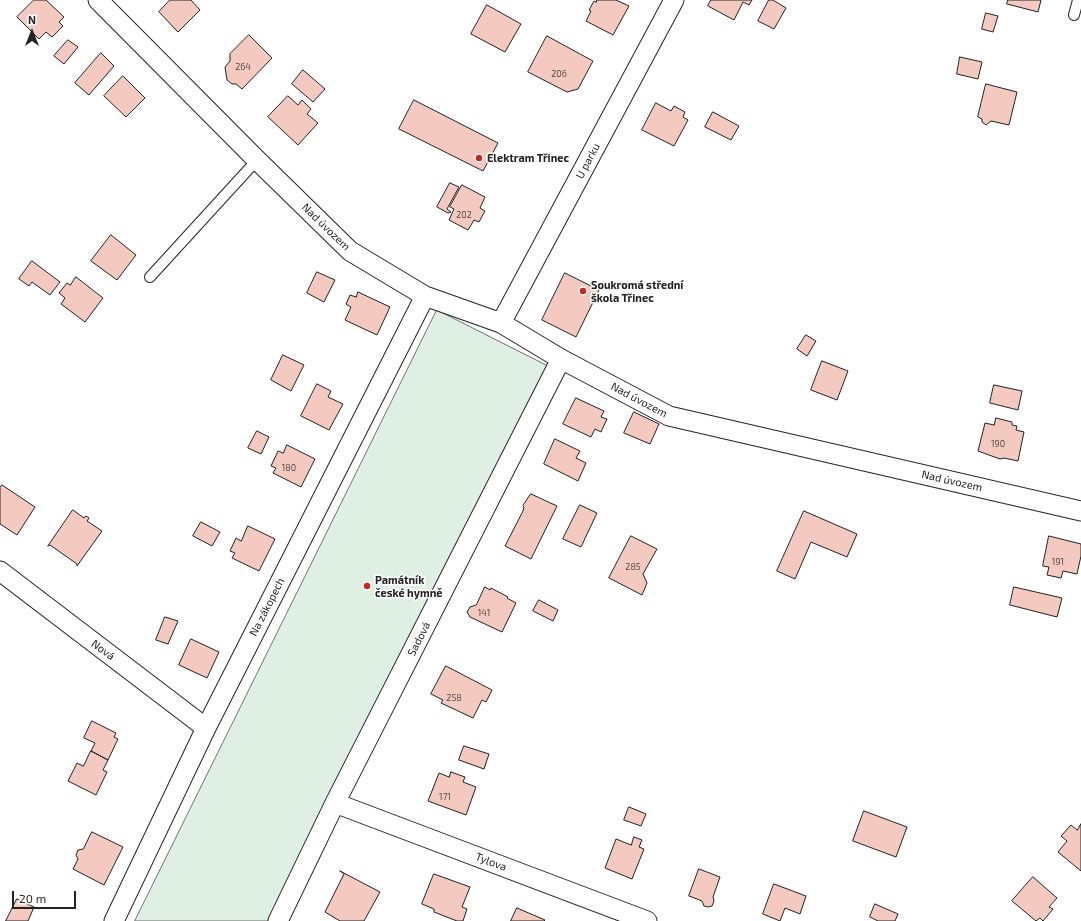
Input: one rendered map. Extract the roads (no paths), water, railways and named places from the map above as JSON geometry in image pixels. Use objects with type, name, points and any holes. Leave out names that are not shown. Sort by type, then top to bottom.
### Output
[{"type":"street","name":"Nad úvozem","points":[[98,0],[350,251],[425,296],[501,323],[561,358],[669,416],[1081,511]]},
{"type":"street","name":"U parku","points":[[501,323],[674,0]]},
{"type":"street","name":"Na zákopech","points":[[114,921],[206,728],[425,296]]},
{"type":"street","name":"Sadová","points":[[278,921],[335,803],[561,358]]},
{"type":"street","name":"Nová","points":[[0,571],[206,728]]},
{"type":"street","name":"Tylova","points":[[335,803],[647,921]]},
{"type":"lane","points":[[1074,15],[1078,0]]},
{"type":"lane","points":[[150,277],[257,160]]},
{"type":"place","name":"Elektram Třinec","points":[[479,158]]},
{"type":"place","name":"Soukromá střední škola Třinec","points":[[583,291]]},
{"type":"place","name":"Památník české hymně","points":[[367,586]]}]
